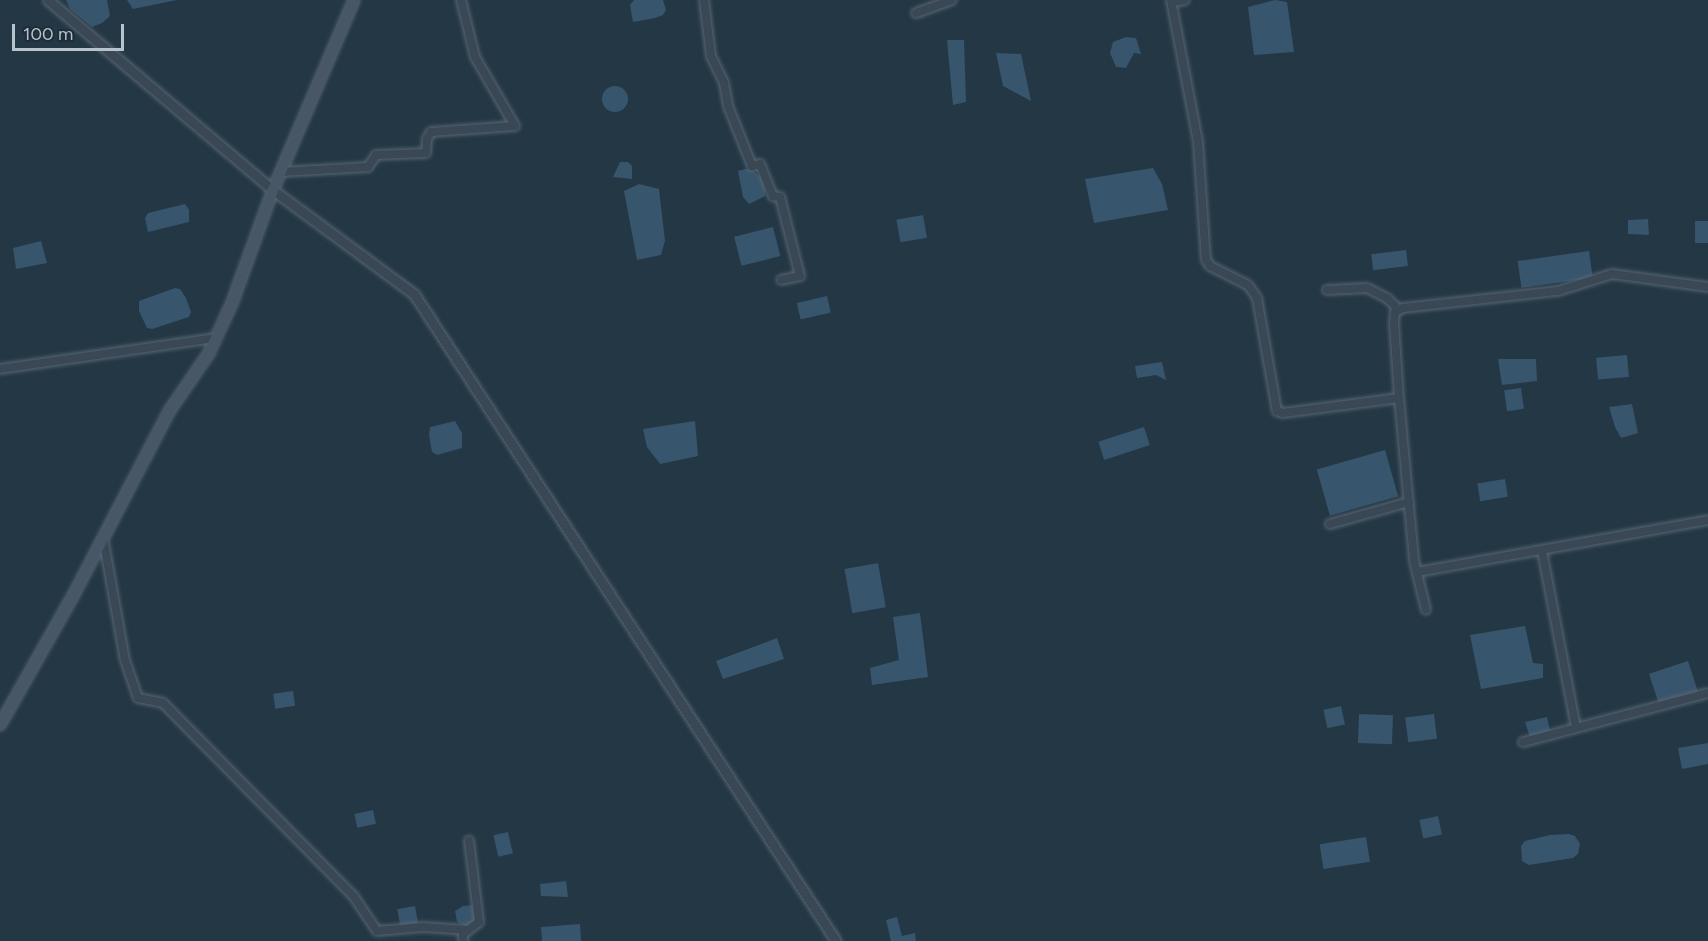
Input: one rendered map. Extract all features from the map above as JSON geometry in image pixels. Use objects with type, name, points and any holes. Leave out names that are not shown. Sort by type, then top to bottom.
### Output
[{"type":"main road","points":[[0,724],[170,410],[209,353],[232,303],[273,190],[354,0]]},
{"type":"street","points":[[48,0],[273,190],[414,294],[836,941]]},
{"type":"street","points":[[281,172],[368,167],[376,156],[426,153],[431,132],[515,126],[475,57],[461,0]]},
{"type":"street","points":[[704,0],[711,56],[724,83],[728,106],[752,166],[760,164],[773,196],[780,197],[800,276],[781,280]]},
{"type":"street","points":[[916,13],[952,0]]},
{"type":"street","points":[[1185,0],[1172,1],[1198,141],[1206,260],[1209,266],[1248,285],[1257,298],[1275,407],[1282,413],[1399,398]]},
{"type":"street","points":[[1426,610],[1417,572],[1409,502],[1399,398],[1395,312],[1558,291],[1612,274],[1708,287]]},
{"type":"street","points":[[1327,290],[1367,288],[1387,298],[1399,310]]},
{"type":"street","points":[[0,369],[216,338]]},
{"type":"street","points":[[1330,524],[1409,502]]},
{"type":"street","points":[[1417,572],[1542,551],[1635,531],[1708,520]]},
{"type":"street","points":[[103,537],[125,660],[138,698],[163,703],[354,897],[377,931],[423,927],[468,930]]},
{"type":"street","points":[[1542,551],[1576,727]]},
{"type":"street","points":[[1523,742],[1708,693]]},
{"type":"street","points":[[463,941],[463,934],[479,922],[469,841]]},
{"type":"water","points":[[66,0],[107,0],[110,16],[102,23],[92,27],[70,9]]},
{"type":"water","points":[[127,0],[177,0],[133,9]]},
{"type":"water","points":[[634,0],[663,0],[666,10],[663,15],[655,18],[633,22],[630,5]]},
{"type":"water","points":[[1275,0],[1287,2],[1294,52],[1254,55],[1248,7]]},
{"type":"water","points":[[1126,37],[1136,38],[1141,54],[1134,53],[1126,68],[1116,67],[1110,53],[1113,42]]},
{"type":"water","points":[[947,40],[964,40],[966,102],[953,105]]},
{"type":"water","points":[[996,53],[1021,54],[1031,101],[1003,86]]},
{"type":"water","points":[[615,86],[624,90],[628,99],[624,108],[615,112],[606,108],[602,99],[606,90]]},
{"type":"water","points":[[620,162],[628,162],[632,166],[632,179],[613,177]]},
{"type":"water","points":[[1153,168],[1162,184],[1168,210],[1094,223],[1085,179]]},
{"type":"water","points":[[751,169],[761,178],[765,190],[765,196],[749,204],[743,197],[738,171]]},
{"type":"water","points":[[639,184],[659,189],[665,241],[661,255],[637,260],[624,191]]},
{"type":"water","points":[[185,204],[189,210],[189,222],[148,232],[145,218],[148,213]]},
{"type":"water","points":[[923,215],[927,238],[900,242],[896,220]]},
{"type":"water","points":[[1648,219],[1649,235],[1628,234],[1628,220]]},
{"type":"water","points":[[1695,221],[1708,221],[1708,243],[1695,243]]},
{"type":"water","points":[[773,227],[780,256],[741,266],[734,237]]},
{"type":"water","points":[[41,241],[47,263],[16,269],[13,248]]},
{"type":"water","points":[[1406,250],[1408,266],[1373,270],[1371,254]]},
{"type":"water","points":[[1589,251],[1593,278],[1521,288],[1518,261]]},
{"type":"water","points":[[175,288],[180,289],[186,298],[191,312],[189,317],[152,329],[147,328],[139,311],[139,301]]},
{"type":"water","points":[[827,296],[831,313],[801,320],[797,303]]},
{"type":"water","points":[[1627,355],[1629,377],[1598,380],[1596,358]]},
{"type":"water","points":[[1498,359],[1536,359],[1537,381],[1502,385]]},
{"type":"water","points":[[1162,362],[1166,380],[1156,375],[1137,378],[1135,366]]},
{"type":"water","points":[[1521,388],[1524,409],[1507,411],[1504,390]]},
{"type":"water","points":[[1632,404],[1638,433],[1621,438],[1609,407]]},
{"type":"water","points":[[455,421],[462,433],[462,448],[437,455],[432,452],[430,427]]},
{"type":"water","points":[[695,421],[698,456],[660,464],[647,447],[643,429]]},
{"type":"water","points":[[1144,427],[1150,445],[1104,460],[1098,442]]},
{"type":"water","points":[[1385,450],[1398,496],[1330,516],[1317,470]]},
{"type":"water","points":[[1505,479],[1508,497],[1480,501],[1477,483]]},
{"type":"water","points":[[878,563],[886,607],[852,613],[845,569]]},
{"type":"water","points":[[920,613],[928,677],[872,685],[870,668],[899,660],[893,617]]},
{"type":"water","points":[[1525,626],[1533,663],[1543,664],[1543,678],[1481,689],[1470,635]]},
{"type":"water","points":[[777,638],[784,659],[723,679],[716,661]]},
{"type":"water","points":[[1688,661],[1698,692],[1659,705],[1649,674]]},
{"type":"water","points":[[293,691],[295,706],[275,709],[273,694]]},
{"type":"water","points":[[1341,706],[1345,725],[1327,728],[1323,710]]},
{"type":"water","points":[[1359,714],[1393,715],[1392,744],[1358,743]]},
{"type":"water","points":[[1434,714],[1437,739],[1408,742],[1405,718]]},
{"type":"water","points":[[1547,717],[1550,731],[1530,737],[1525,722]]},
{"type":"water","points":[[1708,743],[1708,764],[1682,769],[1678,748]]},
{"type":"water","points":[[373,810],[376,824],[357,828],[354,814]]},
{"type":"water","points":[[1438,816],[1442,835],[1423,839],[1419,820]]},
{"type":"water","points":[[508,832],[513,853],[498,857],[493,835]]},
{"type":"water","points":[[1550,835],[1575,836],[1580,844],[1578,854],[1573,858],[1529,865],[1522,861],[1521,846],[1525,841]]},
{"type":"water","points":[[1366,837],[1370,862],[1323,869],[1320,844]]},
{"type":"water","points":[[566,881],[568,897],[541,896],[540,884]]},
{"type":"water","points":[[473,905],[476,920],[466,926],[457,922],[455,911],[463,906]]},
{"type":"water","points":[[415,906],[418,923],[400,926],[397,909]]},
{"type":"water","points":[[897,917],[902,936],[915,933],[916,941],[891,941],[886,920]]},
{"type":"water","points":[[580,924],[581,941],[542,941],[541,927]]}]
